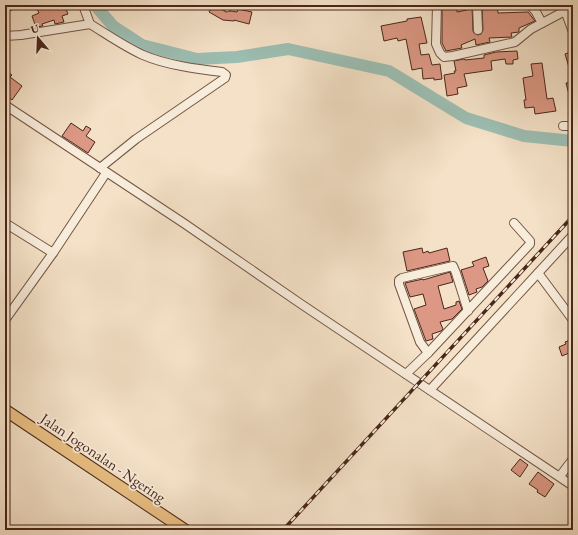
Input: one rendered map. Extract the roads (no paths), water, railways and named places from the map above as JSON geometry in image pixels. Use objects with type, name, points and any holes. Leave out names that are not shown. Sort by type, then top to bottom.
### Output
[{"type":"main road","name":"Jalan Jogonalan - Ngering","points":[[5,410],[185,530]]},
{"type":"street","points":[[5,320],[53,253],[103,170],[136,139],[225,78],[226,75],[222,72],[189,68],[144,56],[118,42],[90,24],[83,5]]},
{"type":"street","points":[[437,5],[436,44],[440,53],[444,57],[515,42],[531,29],[564,8],[573,32]]},
{"type":"street","points":[[477,5],[478,30]]},
{"type":"street","points":[[530,5],[542,23]]},
{"type":"street","points":[[5,36],[21,35],[90,24]]},
{"type":"street","points":[[5,105],[185,224],[573,486]]},
{"type":"street","points":[[563,126],[573,126]]},
{"type":"street","points":[[5,223],[53,253]]},
{"type":"street","points":[[406,374],[428,353],[530,244],[530,241],[514,223]]},
{"type":"street","points":[[430,390],[573,235]]},
{"type":"street","points":[[428,353],[420,342],[398,284],[399,280],[453,266],[468,311]]},
{"type":"street","points":[[538,273],[572,316]]},
{"type":"street","points":[[560,476],[573,459]]},
{"type":"waterway","points":[[95,5],[113,26],[142,45],[197,59],[237,57],[288,49],[389,71],[466,118],[524,136],[573,141]]},
{"type":"railway","points":[[283,530],[573,216]]}]
